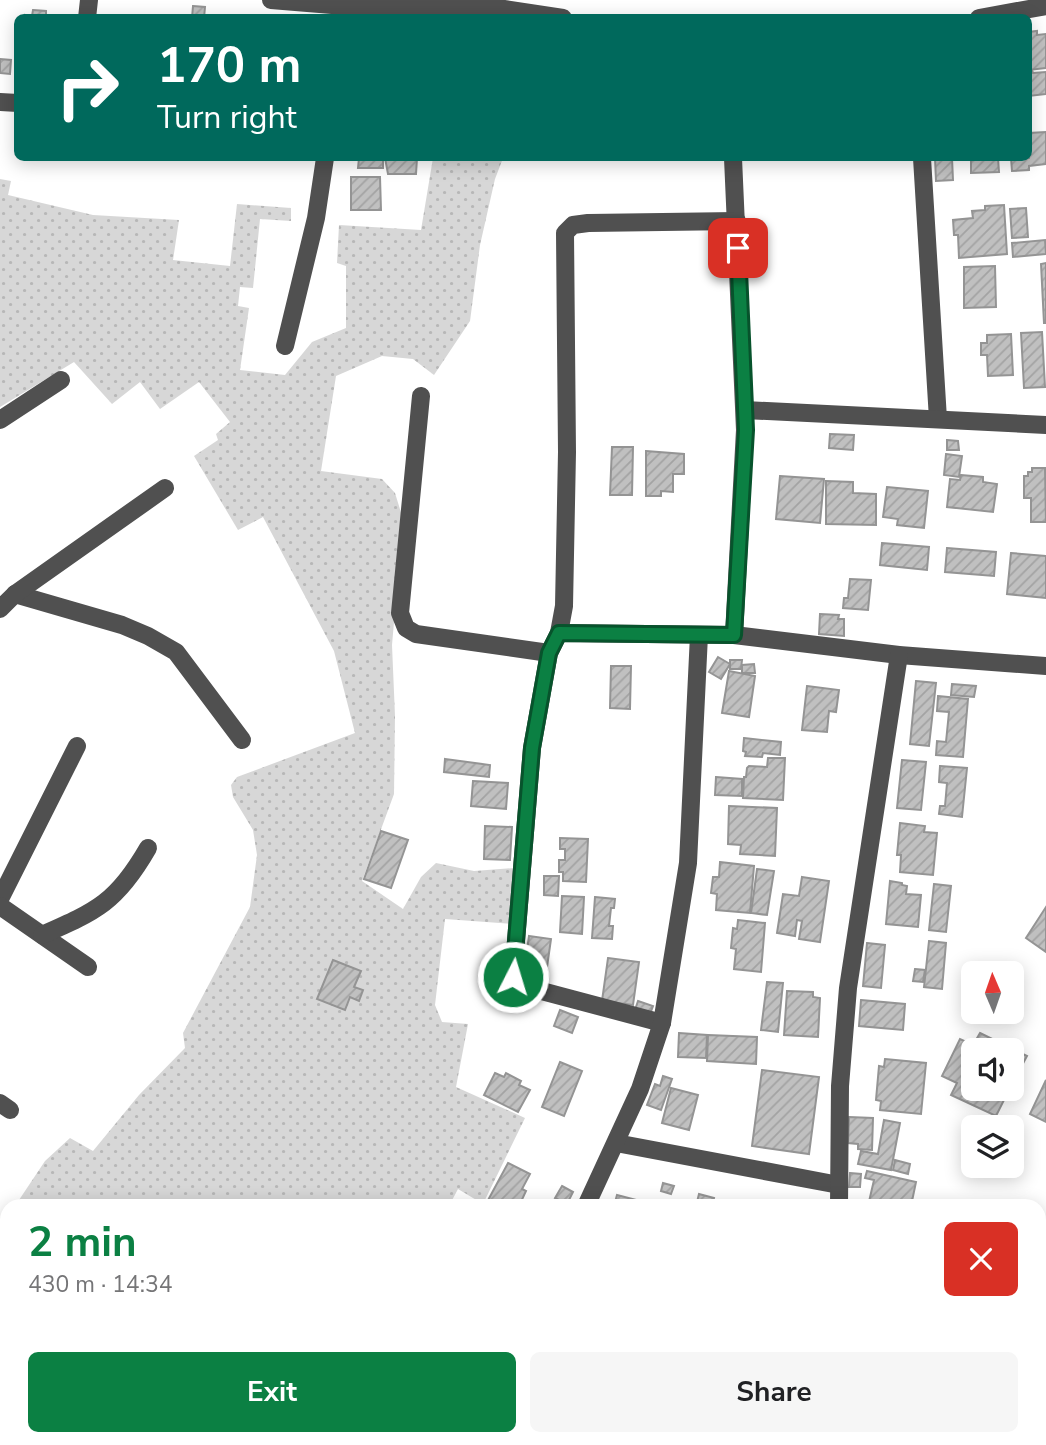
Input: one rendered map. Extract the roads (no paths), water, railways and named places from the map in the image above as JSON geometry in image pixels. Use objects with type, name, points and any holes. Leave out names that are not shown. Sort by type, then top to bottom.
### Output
[{"type":"street","points":[[271,0],[332,11],[485,6],[537,14]]},
{"type":"street","points":[[1001,14],[1046,6]]},
{"type":"street","points":[[285,346],[316,218],[325,161]]},
{"type":"street","points":[[733,161],[746,430],[734,635]]},
{"type":"street","points":[[922,161],[938,419]]},
{"type":"street","points":[[662,1023],[519,985],[513,977],[532,748],[549,653],[559,633],[564,606],[567,464],[565,233],[573,225],[588,223],[737,221]]},
{"type":"street","points":[[0,420],[61,380]]},
{"type":"street","points":[[421,396],[400,613],[406,628],[416,634],[549,653]]},
{"type":"street","points":[[745,410],[1046,425]]},
{"type":"street","points":[[0,609],[15,594],[165,488]]},
{"type":"street","points":[[15,594],[122,625],[176,652],[242,740]]},
{"type":"street","points":[[559,633],[734,635],[900,655],[1046,666]]},
{"type":"street","points":[[589,1199],[640,1089],[662,1023],[688,863],[699,635]]},
{"type":"street","points":[[839,1199],[840,1086],[848,988],[900,655]]},
{"type":"street","points":[[0,899],[77,746]]},
{"type":"street","points":[[42,936],[85,916],[112,899],[134,873],[148,848]]},
{"type":"street","points":[[0,906],[88,967]]},
{"type":"street","points":[[616,1143],[839,1185]]}]
